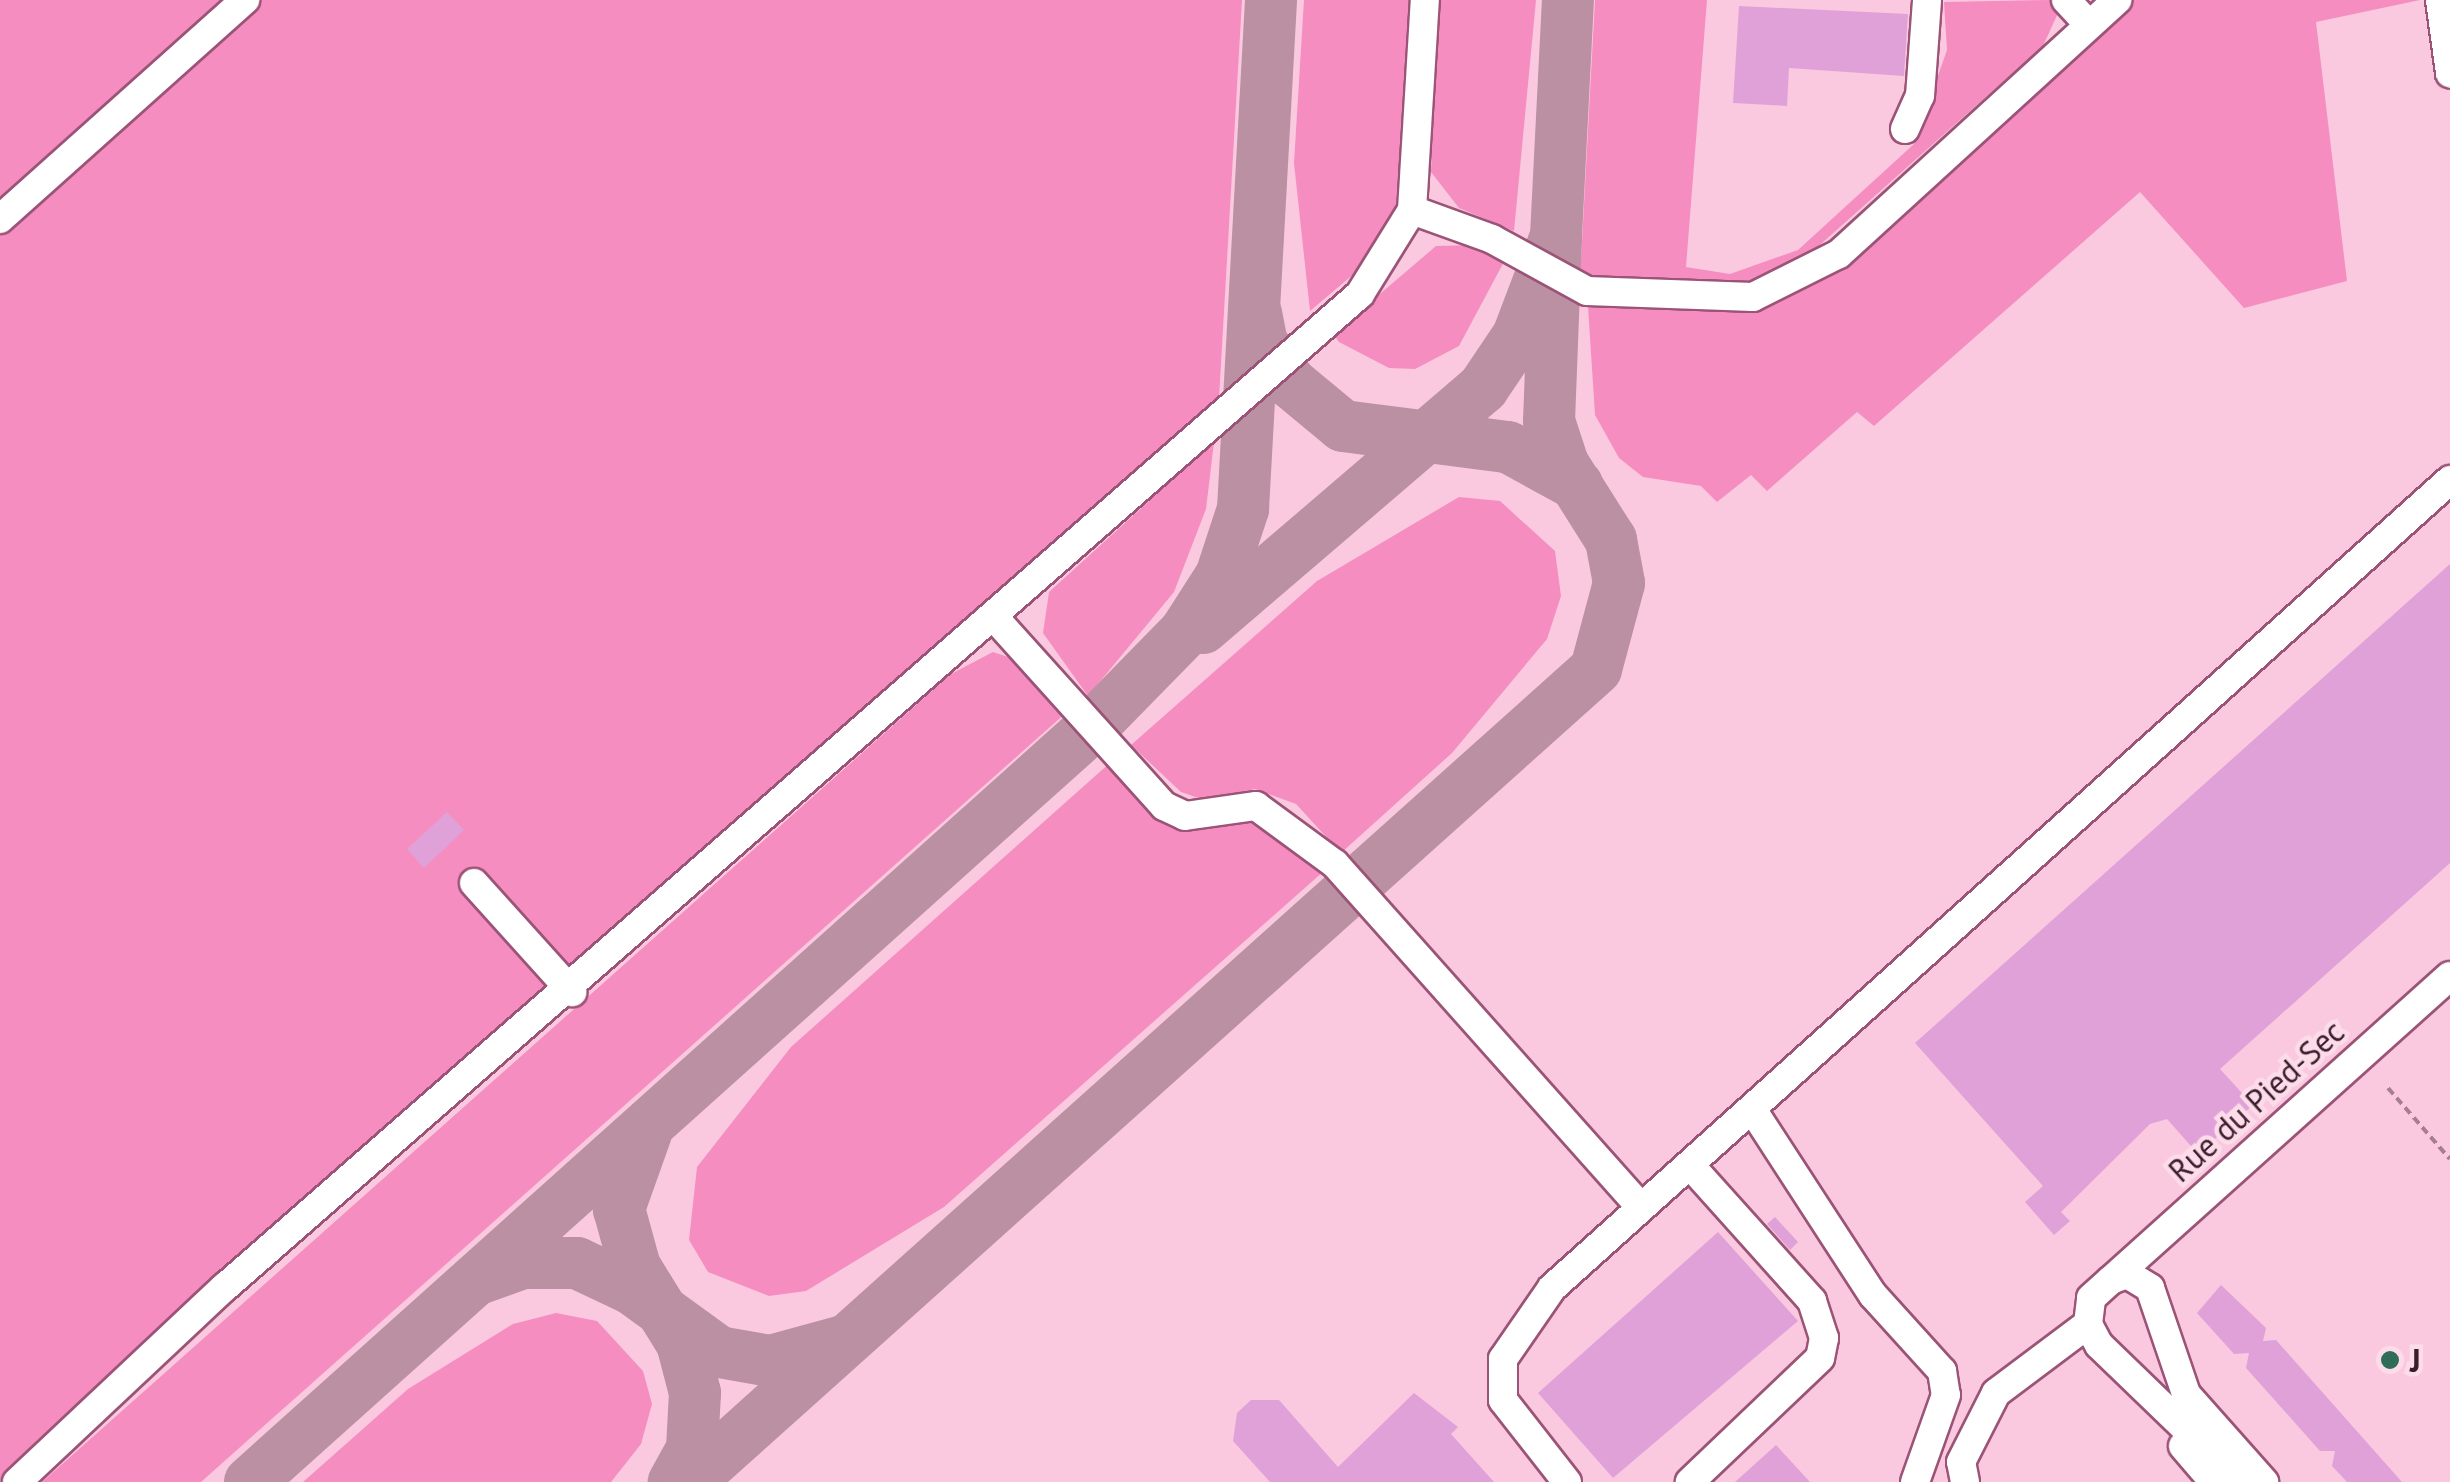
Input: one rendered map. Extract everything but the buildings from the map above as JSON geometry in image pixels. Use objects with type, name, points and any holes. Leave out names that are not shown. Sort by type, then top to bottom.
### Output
[{"type":"street","points":[[0,219],[246,0]]},
{"type":"street","points":[[17,1482],[225,1288],[572,992],[1360,294],[1412,210],[1424,0]]},
{"type":"street","points":[[1904,129],[1920,96],[1928,0]]},
{"type":"street","points":[[2066,0],[2100,9]]},
{"type":"street","points":[[2440,0],[2450,72]]},
{"type":"street","points":[[1412,210],[1492,239],[1587,291],[1753,298],[1840,254],[2100,9]]},
{"type":"street","points":[[1568,1482],[1503,1400],[1503,1359],[1552,1288],[2450,480]]},
{"type":"street","points":[[993,616],[1164,806],[1185,816],[1256,806],[1335,864],[1642,1208]]},
{"type":"street","points":[[474,883],[572,992]]},
{"type":"street","name":"Rue du Pied-Sec","points":[[2094,1334],[2092,1298],[2450,976]]},
{"type":"street","points":[[1752,1109],[1874,1295],[1942,1371],[1946,1394],[1915,1482]]},
{"type":"street","points":[[1690,1165],[1812,1301],[1824,1338],[1820,1358],[1690,1482]]},
{"type":"street","points":[[2111,1280],[2127,1274],[2150,1288],[2186,1394],[2264,1482]]},
{"type":"street","points":[[1965,1482],[1961,1462],[1996,1394],[2094,1334]]},
{"type":"street","points":[[2094,1334],[2214,1482]]},
{"type":"street","points":[[2094,1334],[2241,1482]]},
{"type":"path","points":[[2388,1088],[2450,1159]]},
{"type":"shaded area","points":[[0,0],[1242,0],[1219,398],[0,1482]]},
{"type":"shaded area","points":[[1304,0],[1411,0],[1396,205],[1362,267],[1310,311],[1294,163]]},
{"type":"shaded area","points":[[1438,0],[1536,0],[1514,231],[1459,208],[1431,172]]},
{"type":"shaded area","points":[[1595,0],[1707,0],[1686,267],[1730,274],[1798,250],[1914,144],[1947,50],[1944,2],[2050,0],[2058,13],[2043,46],[1803,260],[1740,289],[1580,280]]},
{"type":"shaded area","points":[[2117,0],[2420,0],[2316,22],[2347,281],[2244,308],[2140,192],[1874,426],[1857,412],[1767,491],[1751,475],[1717,502],[1701,486],[1643,477],[1619,458],[1595,415],[1587,291],[1791,286]]},
{"type":"shaded area","points":[[1477,245],[1506,258],[1459,346],[1415,369],[1389,368],[1339,342],[1333,334],[1436,246]]},
{"type":"shaded area","points":[[1214,442],[1206,509],[1174,592],[1088,696],[1043,633],[1049,592]]},
{"type":"shaded area","points":[[1459,497],[1500,501],[1555,551],[1561,596],[1547,639],[1452,753],[1341,853],[1296,804],[1255,789],[1204,800],[1181,792],[1131,745],[1317,581]]},
{"type":"shaded area","points":[[993,652],[1017,660],[1068,711],[201,1482],[42,1482],[951,674]]},
{"type":"shaded area","points":[[1112,761],[1174,823],[1252,819],[1324,871],[944,1207],[806,1291],[769,1296],[708,1272],[689,1240],[697,1167],[791,1047]]},
{"type":"shaded area","points":[[556,1313],[597,1321],[643,1371],[652,1404],[641,1444],[611,1482],[303,1482],[408,1389],[513,1324]]},
{"type":"taxiway","points":[[250,1482],[1092,727],[1185,632],[1221,576],[1243,509],[1271,0]]},
{"type":"taxiway","points":[[1203,628],[1483,388],[1518,336],[1556,236],[1568,0]]},
{"type":"taxiway","points":[[689,1482],[1596,669],[1619,583],[1611,540],[1563,464],[1549,421],[1556,236]]},
{"type":"taxiway","points":[[1256,313],[1262,343],[1291,383],[1343,426],[1508,447],[1577,485]]},
{"type":"taxiway","points":[[646,1133],[619,1209],[635,1267],[682,1343],[695,1393],[692,1449],[674,1482]]},
{"type":"taxiway","points":[[481,1278],[523,1263],[577,1263],[632,1289],[719,1352],[770,1361],[840,1342]]},
{"type":"place","name":"J","points":[[2390,1360]]}]
